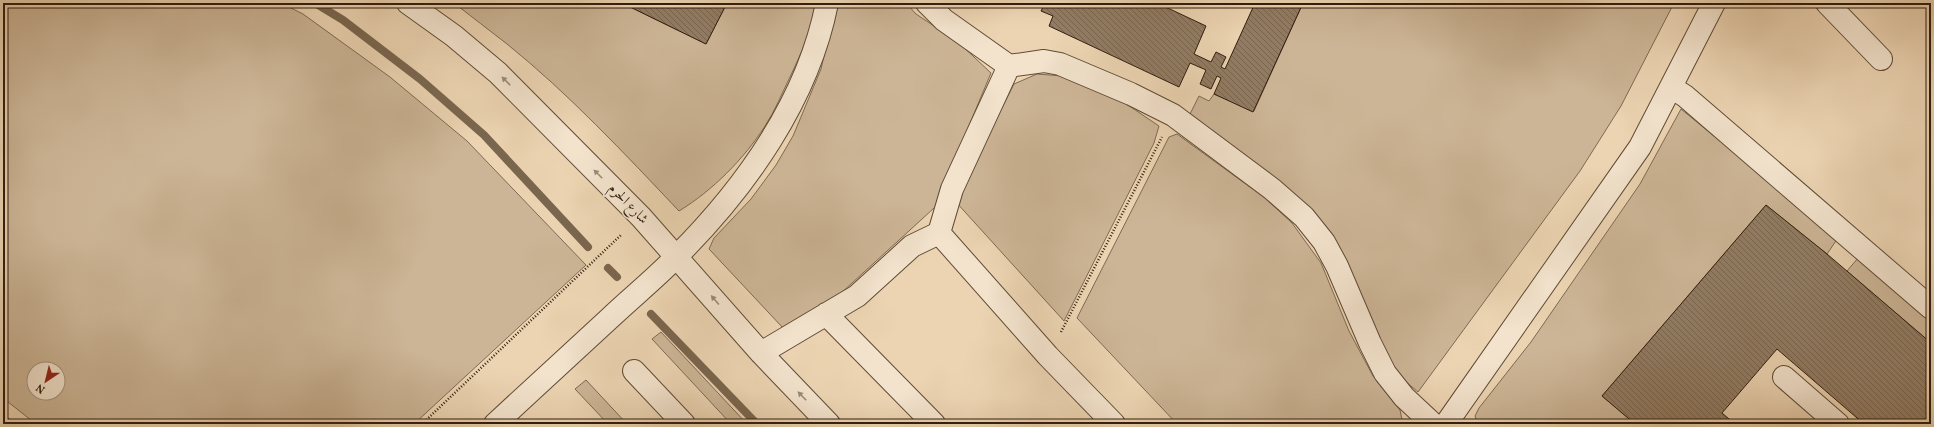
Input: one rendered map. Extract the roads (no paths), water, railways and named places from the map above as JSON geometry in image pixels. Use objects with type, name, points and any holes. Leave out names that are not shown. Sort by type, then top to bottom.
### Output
[{"type":"street","name":"شارع الحرم","points":[[408,3],[454,36],[498,73],[641,216],[760,353],[829,424]]},
{"type":"street","points":[[495,424],[677,256],[726,202],[760,156],[790,106],[812,61],[827,3]]},
{"type":"street","points":[[927,3],[956,29],[1009,66],[1044,61],[1060,64],[1131,94],[1173,115],[1272,188],[1304,217],[1324,242],[1337,266],[1370,343],[1385,373],[1404,397],[1433,424]]},
{"type":"street","points":[[1446,424],[1640,146],[1714,3]]},
{"type":"street","points":[[1826,3],[1880,59]]},
{"type":"street","points":[[760,353],[857,296],[912,246],[939,234],[952,189],[1009,66]]},
{"type":"street","points":[[1671,87],[1690,101],[1931,308]]},
{"type":"street","points":[[939,234],[1048,356],[1114,424]]},
{"type":"street","points":[[826,314],[934,424]]},
{"type":"street","points":[[634,371],[684,424]]},
{"type":"street","points":[[1784,376],[1838,424]]},
{"type":"waterway","points":[[315,3],[343,20],[420,79],[484,135],[588,247]]},
{"type":"waterway","points":[[608,268],[617,277]]},
{"type":"waterway","points":[[651,314],[757,424]]}]
